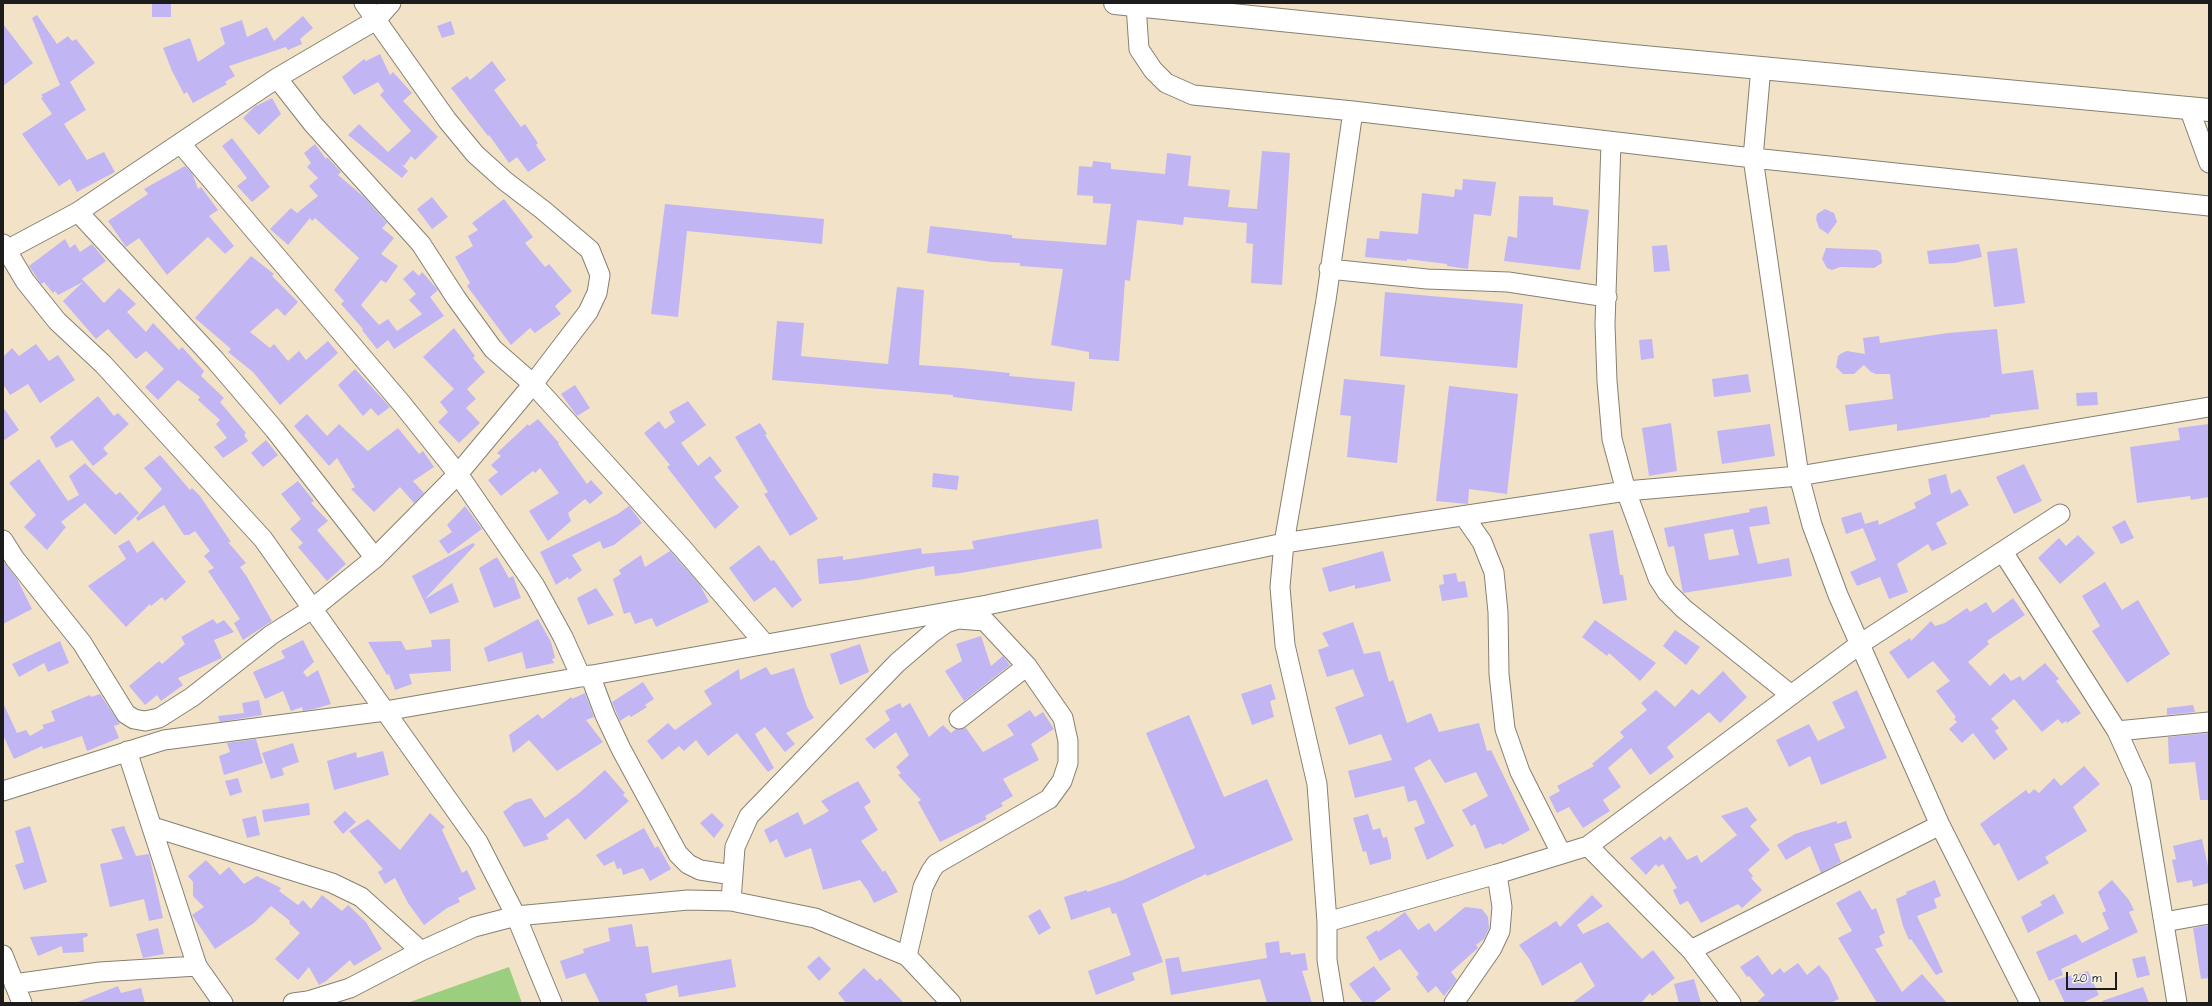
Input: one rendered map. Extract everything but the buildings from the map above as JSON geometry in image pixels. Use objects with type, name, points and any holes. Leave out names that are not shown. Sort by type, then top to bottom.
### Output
[{"type":"main road","points":[[1125,4],[1633,56],[2199,109]]},
{"type":"street","points":[[3,540],[14,558],[82,644],[126,714],[134,719],[145,722],[159,718],[192,696],[271,635],[312,609],[374,558],[458,474],[533,384],[588,312],[597,293],[600,275],[596,261],[590,250],[579,239],[505,181],[475,154],[447,120],[364,3]]},
{"type":"street","points":[[391,3],[376,20],[277,78],[78,212],[4,249],[25,281],[57,321],[103,364],[248,521],[312,609],[478,842],[516,916],[552,1003]]},
{"type":"street","points":[[1125,4],[1139,49],[1153,70],[1166,83],[1193,95],[1353,111],[1753,158],[2209,206]]},
{"type":"street","points":[[1761,67],[1753,158],[1799,476],[1812,525],[1838,595],[1940,825],[2030,1003]]},
{"type":"street","points":[[277,78],[313,124],[421,244],[489,345],[533,384],[683,549],[765,644]]},
{"type":"street","points":[[2199,109],[2209,163]]},
{"type":"street","points":[[1334,1003],[1327,960],[1327,922],[1317,784],[1285,644],[1280,587],[1284,543],[1326,300],[1329,269],[1353,111]]},
{"type":"street","points":[[1611,142],[1606,297],[1607,381],[1612,439],[1626,491],[1658,578],[1667,592],[1684,609],[1791,695]]},
{"type":"street","points":[[181,144],[402,404],[458,474],[535,586],[562,637],[586,676],[621,749],[678,854],[688,864],[700,870],[733,875]]},
{"type":"street","points":[[78,212],[215,360],[274,429],[374,558]]},
{"type":"street","points":[[1329,269],[1427,279],[1508,282],[1606,297]]},
{"type":"street","points":[[3,791],[164,740],[385,711],[586,676],[987,605],[1284,543],[1626,491],[1799,476],[2209,407]]},
{"type":"street","points":[[1327,922],[1497,874],[1561,853],[1588,846],[1860,644],[2060,514]]},
{"type":"street","points":[[1464,516],[1482,542],[1494,572],[1498,612],[1499,674],[1505,729],[1520,772],[1561,853]]},
{"type":"street","points":[[2003,552],[2117,731],[2141,784],[2177,1003]]},
{"type":"street","points":[[731,901],[735,847],[749,816],[897,663],[932,633],[946,624],[958,619],[985,621],[1027,666],[1063,718],[1068,741],[1068,763],[1062,781],[1049,799],[936,864],[930,871],[923,887],[907,956]]},
{"type":"street","points":[[959,718],[1027,666]]},
{"type":"street","points":[[159,718],[164,740]]},
{"type":"street","points":[[2117,731],[2209,722]]},
{"type":"street","points":[[127,751],[197,966],[223,1003]]},
{"type":"street","points":[[1691,950],[1940,825]]},
{"type":"street","points":[[153,827],[332,883],[361,896],[421,951]]},
{"type":"street","points":[[1588,846],[1691,950],[1731,1003]]},
{"type":"street","points":[[1454,1003],[1492,948],[1500,931],[1502,907],[1497,874]]},
{"type":"street","points":[[293,1003],[308,1001],[350,988],[421,951],[474,927],[516,916],[688,900],[731,901],[814,918],[907,956],[951,1003]]},
{"type":"street","points":[[2164,922],[2209,914]]},
{"type":"street","points":[[3,955],[22,1003]]},
{"type":"street","points":[[14,984],[100,972],[197,966]]},
{"type":"green space","points":[[509,967],[522,1003],[407,1003]]}]
